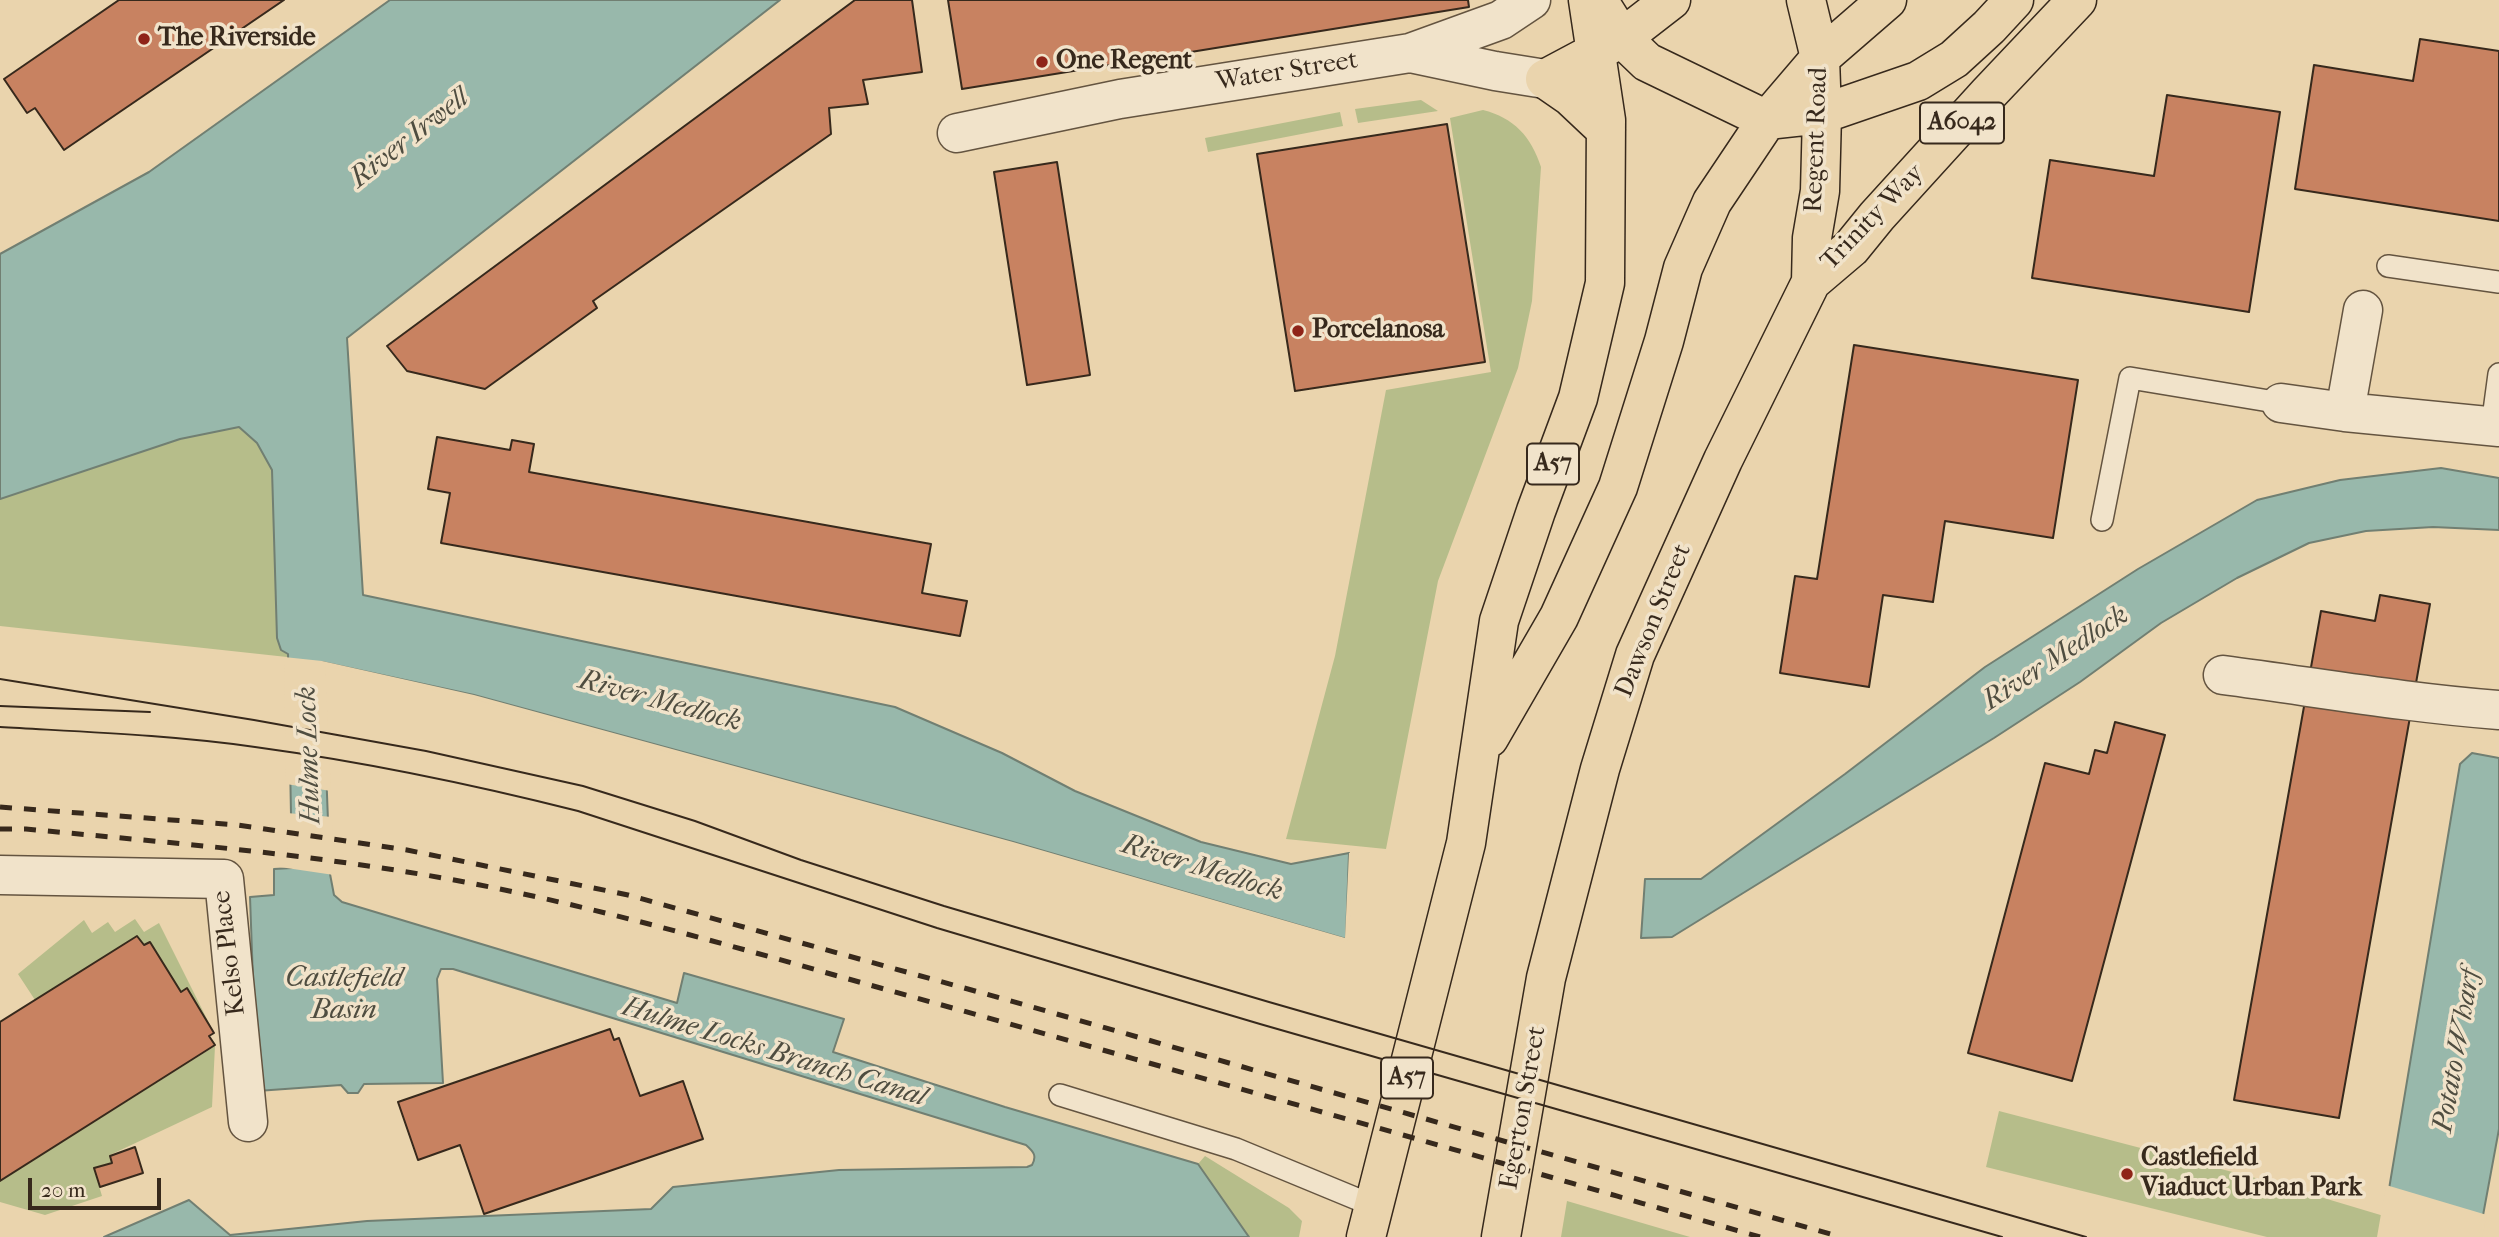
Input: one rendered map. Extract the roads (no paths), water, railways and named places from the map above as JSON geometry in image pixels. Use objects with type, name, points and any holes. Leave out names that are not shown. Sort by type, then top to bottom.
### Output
[{"type":"highway","name":"A57","points":[[1369,1226],[1466,843],[1499,621],[1535,511],[1578,398],[1605,283],[1606,56],[1588,0]]},
{"type":"highway","points":[[1598,0],[1606,56]]},
{"type":"highway","points":[[1545,79],[1606,56],[1671,0]]},
{"type":"highway","name":"Regent Road","points":[[1806,0],[1820,58],[1822,114],[1820,191],[1812,238],[1811,282]]},
{"type":"highway","points":[[1606,56],[1647,62],[1767,120],[1820,58],[1887,0]]},
{"type":"highway","name":"A6042","points":[[1767,120],[1822,114],[1918,81],[1954,60],[2014,0]]},
{"type":"highway","name":"Trinity Way","points":[[1811,282],[1851,248],[1988,94],[2077,0]]},
{"type":"highway","points":[[1545,79],[1571,97],[1606,130]]},
{"type":"highway","name":"A57","points":[[1479,755],[1559,617],[1618,487],[1664,341],[1683,268],[1712,202],[1767,120]]},
{"type":"highway","name":"Dawson Street","points":[[1546,978],[1596,782],[1635,655],[1723,460],[1811,282]]},
{"type":"highway","name":"Egerton Street","points":[[1501,1237],[1546,978]]},
{"type":"street","name":"Water Street","points":[[957,133],[1120,99],[1410,53],[1501,20],[1531,0]]},
{"type":"street","name":"Water Street","points":[[1410,53],[1545,79]]},
{"type":"street","points":[[2345,412],[2363,310]]},
{"type":"street","points":[[2281,403],[2345,412],[2496,426]]},
{"type":"street","points":[[2222,675],[2438,706],[2499,710]]},
{"type":"street","name":"Kelso Place","points":[[0,875],[224,879],[248,1122]]},
{"type":"lane","points":[[2388,266],[2499,282]]},
{"type":"lane","points":[[2496,426],[2499,374]]},
{"type":"lane","points":[[2102,520],[2130,378],[2281,403]]},
{"type":"lane","points":[[1060,1095],[1236,1149],[1369,1226]]},
{"type":"water","points":[[390,0],[780,0],[347,338],[363,595],[895,707],[1002,753],[1075,791],[1201,842],[1291,864],[1349,853],[1346,939],[1013,842],[474,695],[322,662],[330,874],[334,895],[342,902],[677,1003],[684,973],[844,1019],[833,1052],[1005,1107],[1198,1164],[1249,1237],[104,1237],[189,1200],[230,1235],[367,1221],[651,1209],[673,1187],[839,1170],[1027,1167],[1032,1165],[1034,1159],[1033,1152],[1026,1145],[453,969],[441,969],[437,979],[443,1083],[364,1084],[358,1093],[348,1093],[341,1085],[257,1091],[250,897],[274,895],[274,869],[292,868],[288,654],[281,650],[277,638],[272,470],[257,443],[239,427],[180,439],[0,499],[0,254],[149,172]]},
{"type":"water","name":"River Medlock","points":[[2441,468],[2499,478],[2499,530],[2433,527],[2366,531],[2309,543],[2237,578],[2161,623],[2080,682],[1994,738],[1672,937],[1641,938],[1645,879],[1701,879],[1985,667],[2138,569],[2257,500],[2340,480]]},
{"type":"water","name":"Potato Wharf","points":[[2472,753],[2499,758],[2499,1129],[2479,1237],[2381,1237],[2460,764]]},
{"type":"tram line","points":[[0,679],[426,751],[583,786],[695,821],[801,860],[944,906],[2086,1237]]},
{"type":"tram line","points":[[0,706],[150,712]]},
{"type":"tram line","points":[[0,727],[160,737],[296,753],[418,774],[578,811],[937,928],[1260,1024],[2002,1237]]},
{"type":"railway","points":[[0,807],[238,825],[407,850],[628,895],[1841,1237]]},
{"type":"railway","points":[[0,829],[26,829],[308,858],[468,883],[602,912],[1242,1089],[1760,1237]]},
{"type":"place","name":"The Riverside","points":[[144,39]]},
{"type":"place","name":"One Regent","points":[[1042,62]]},
{"type":"place","name":"Porcelanosa","points":[[1298,331]]},
{"type":"place","name":"Castlefield Viaduct Urban Park","points":[[2127,1174]]},
{"type":"water label","name":"River Irwell","points":[[410,139]]},
{"type":"water label","name":"Hulme Lock","points":[[310,755]]},
{"type":"water label","name":"Castlefield Basin","points":[[344,995]]},
{"type":"water label","name":"Hulme Locks Branch Canal","points":[[774,1053]]}]
